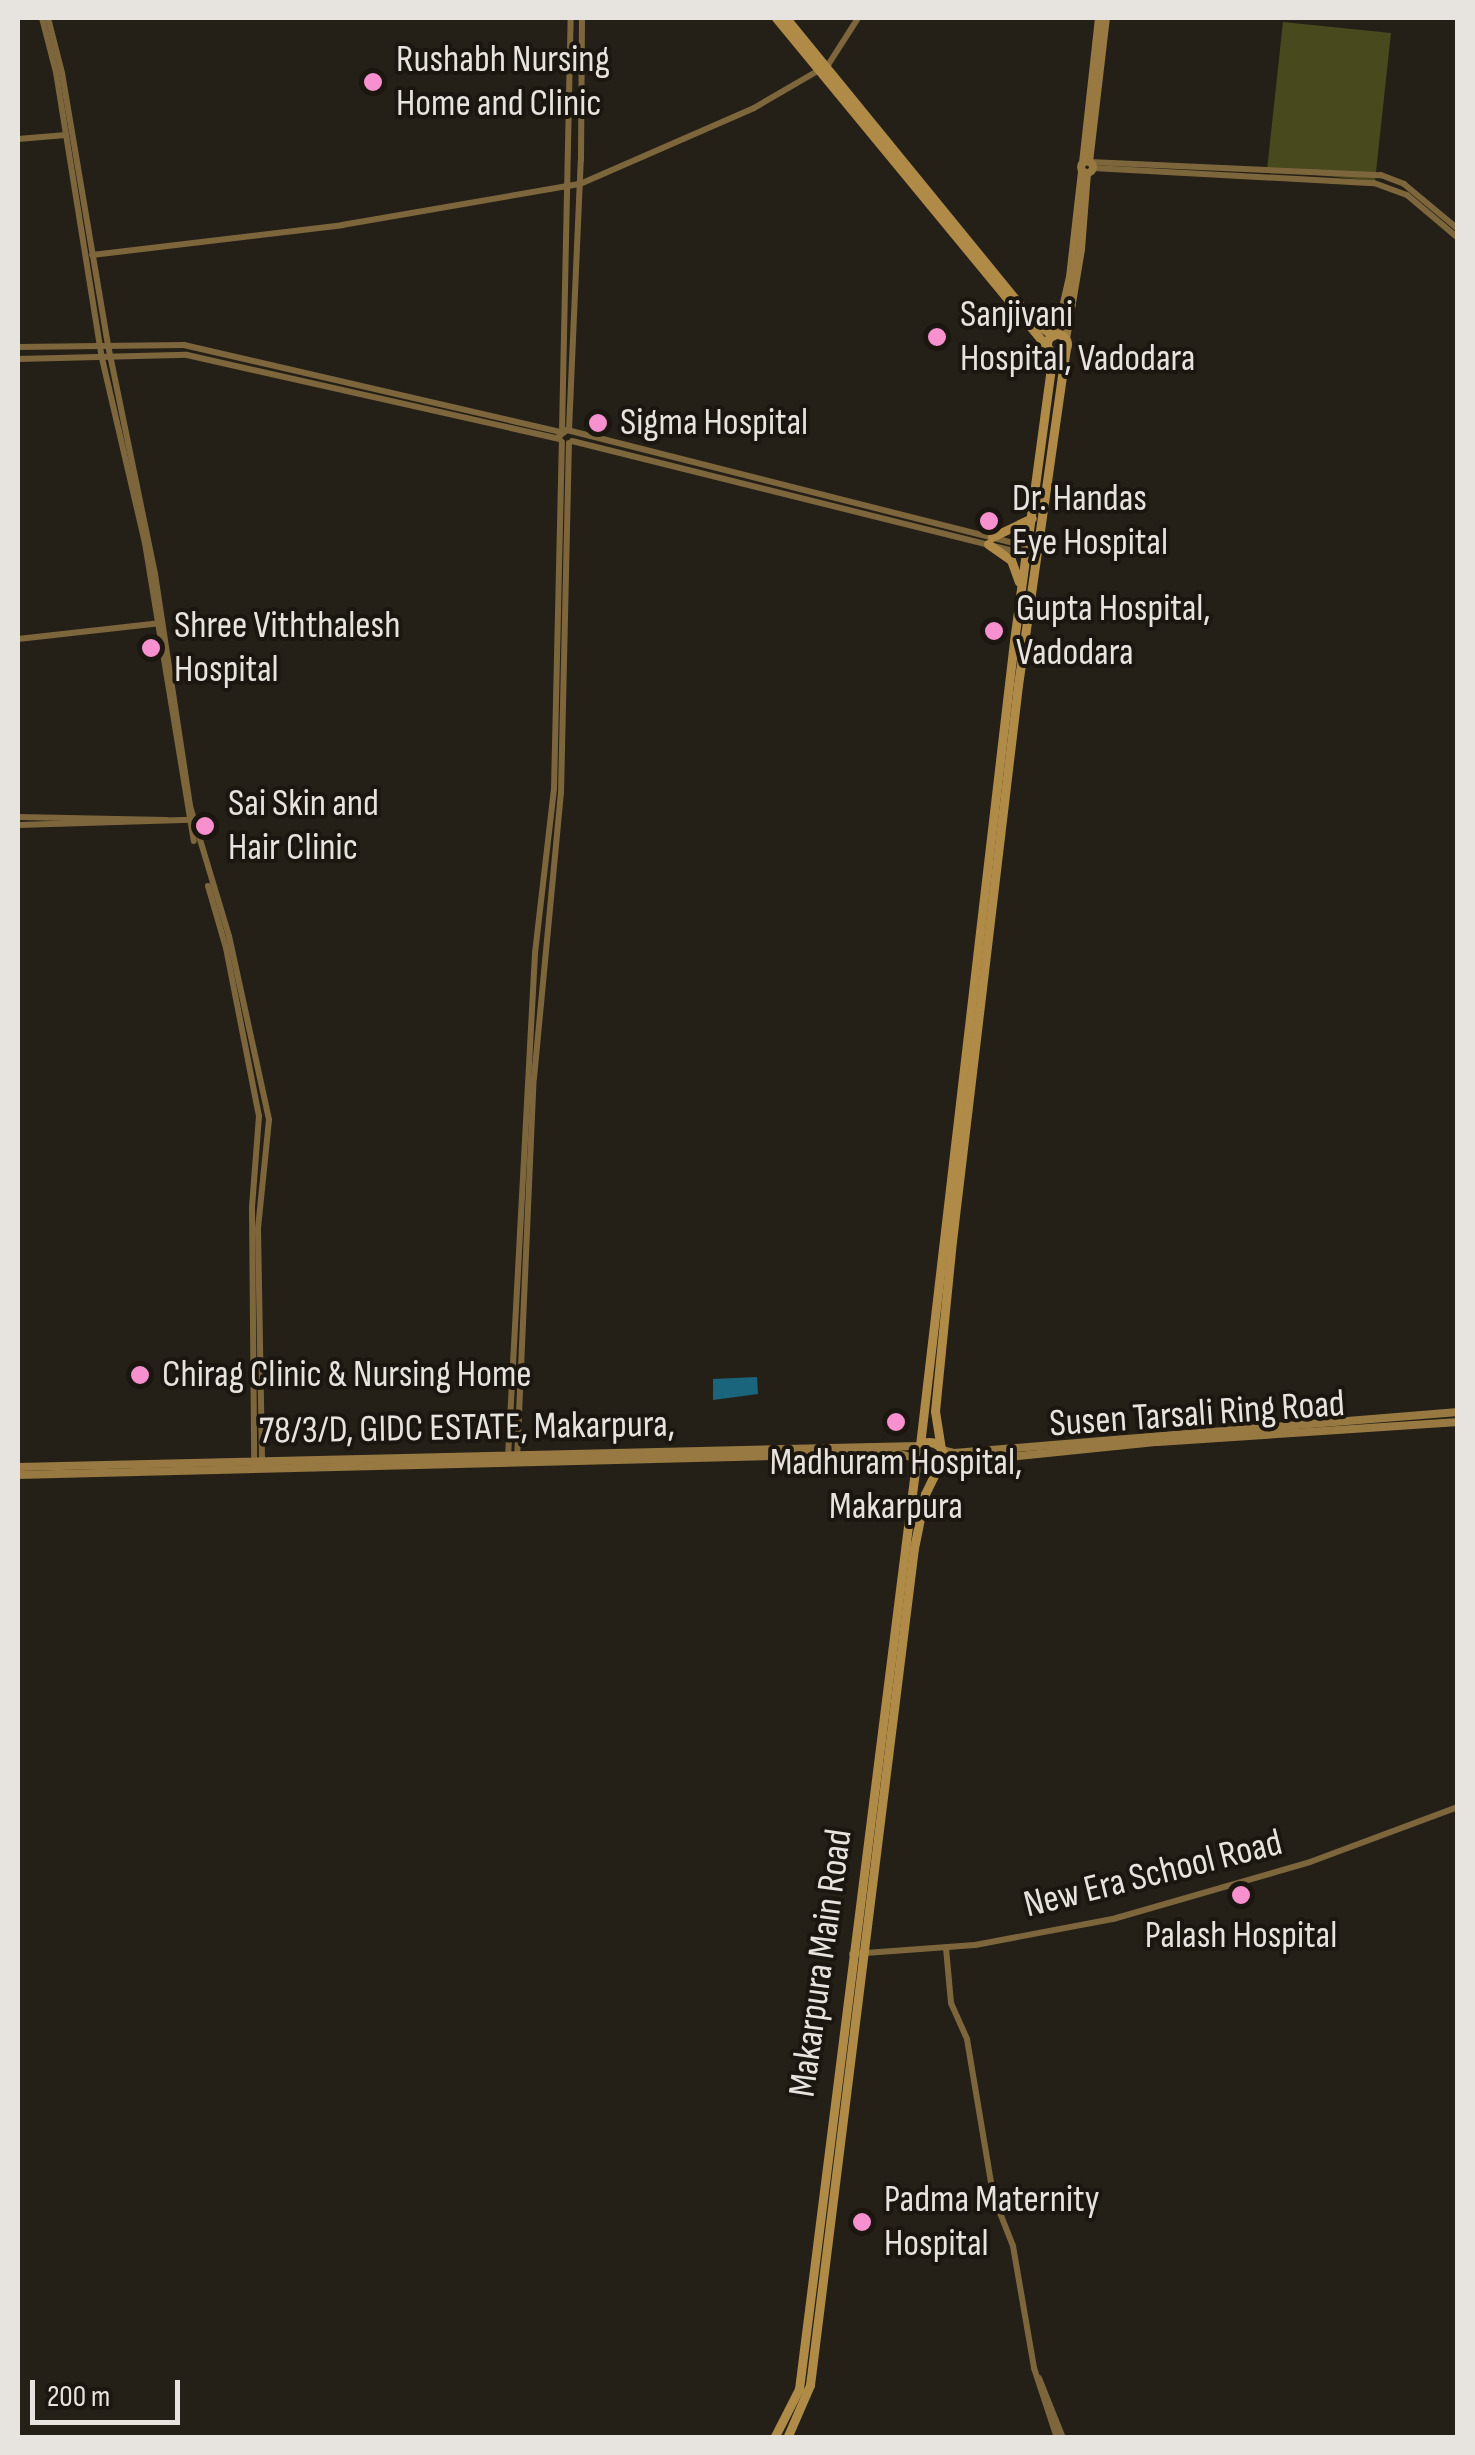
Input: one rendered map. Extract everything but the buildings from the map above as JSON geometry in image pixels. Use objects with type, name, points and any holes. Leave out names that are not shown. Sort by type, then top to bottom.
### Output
[{"type":"highway","points":[[776,18],[823,68],[1032,320],[1060,339]]},
{"type":"highway","points":[[786,18],[1051,351]]},
{"type":"highway","points":[[920,1493],[916,1460],[1021,590],[1032,552],[1032,518],[1051,351],[1060,339]]},
{"type":"highway","points":[[1051,351],[1060,339]]},
{"type":"highway","points":[[920,1493],[940,1465],[934,1411],[952,1242],[1060,339]]},
{"type":"highway","points":[[1021,590],[1014,564],[990,541],[1032,518]]},
{"type":"highway","points":[[919,1446],[931,1442],[941,1450]]},
{"type":"highway","points":[[916,1460],[927,1470],[940,1465]]},
{"type":"highway","name":"Makarpura Main Road","points":[[774,2438],[810,2385],[828,2176],[920,1493]]},
{"type":"highway","name":"Makarpura Main Road","points":[[790,2434],[798,2405]]},
{"type":"main road","points":[[1060,339],[1087,167],[1102,18]]},
{"type":"main road","name":"Susen Tarsali Ring Road","points":[[941,1450],[954,1454],[1458,1412]]},
{"type":"main road","name":"Susen Tarsali Ring Road","points":[[940,1465],[1158,1442],[1458,1422]]},
{"type":"main road","name":"78/3/D, GIDC ESTATE, Makarpura,","points":[[18,1471],[919,1446]]},
{"type":"main road","name":"78/3/D, GIDC ESTATE, Makarpura,","points":[[512,1458],[896,1453],[916,1460]]},
{"type":"street","points":[[45,18],[92,254],[104,345]]},
{"type":"street","points":[[512,1458],[530,1030],[554,789],[566,436],[570,18]]},
{"type":"street","points":[[566,436],[580,184],[582,18]]},
{"type":"street","points":[[92,254],[342,226],[580,184],[754,108],[823,68],[858,18]]},
{"type":"street","points":[[18,139],[69,135]]},
{"type":"street","points":[[69,135],[104,345],[160,623],[192,820],[226,948],[259,1116],[252,1208],[258,1465]]},
{"type":"street","points":[[1087,167],[1381,175],[1404,184],[1458,228]]},
{"type":"street","points":[[1087,167],[1374,183],[1407,195],[1458,238]]},
{"type":"street","points":[[18,346],[191,346],[1032,552]]},
{"type":"street","points":[[18,359],[106,354],[187,356],[566,436]]},
{"type":"street","points":[[18,640],[160,623]]},
{"type":"street","points":[[18,817],[172,821]]},
{"type":"street","points":[[18,825],[192,820]]},
{"type":"street","name":"New Era School Road","points":[[857,1954],[946,1948],[1113,1920],[1310,1862],[1458,1807]]},
{"type":"street","points":[[946,1948],[952,2003],[967,2039],[993,2196],[1013,2246],[1038,2378],[1060,2438]]},
{"type":"green space","points":[[1283,22],[1391,33],[1375,181],[1267,170]]},
{"type":"water","points":[[757,1377],[758,1394],[713,1400],[713,1379]]},
{"type":"place","name":"Rushabh Nursing Home and Clinic","points":[[373,82]]},
{"type":"place","name":"Sanjivani Hospital, Vadodara","points":[[937,337]]},
{"type":"place","name":"Sigma Hospital","points":[[598,423]]},
{"type":"place","name":"Dr. Handas Eye Hospital","points":[[989,521]]},
{"type":"place","name":"Gupta Hospital, Vadodara","points":[[994,631]]},
{"type":"place","name":"Shree Viththalesh Hospital","points":[[151,648]]},
{"type":"place","name":"Sai Skin and Hair Clinic","points":[[205,826]]},
{"type":"place","name":"Chirag Clinic & Nursing Home","points":[[140,1375]]},
{"type":"place","name":"Madhuram Hospital, Makarpura","points":[[896,1422]]},
{"type":"place","name":"Palash Hospital","points":[[1241,1895]]},
{"type":"place","name":"Padma Maternity Hospital","points":[[862,2222]]}]
